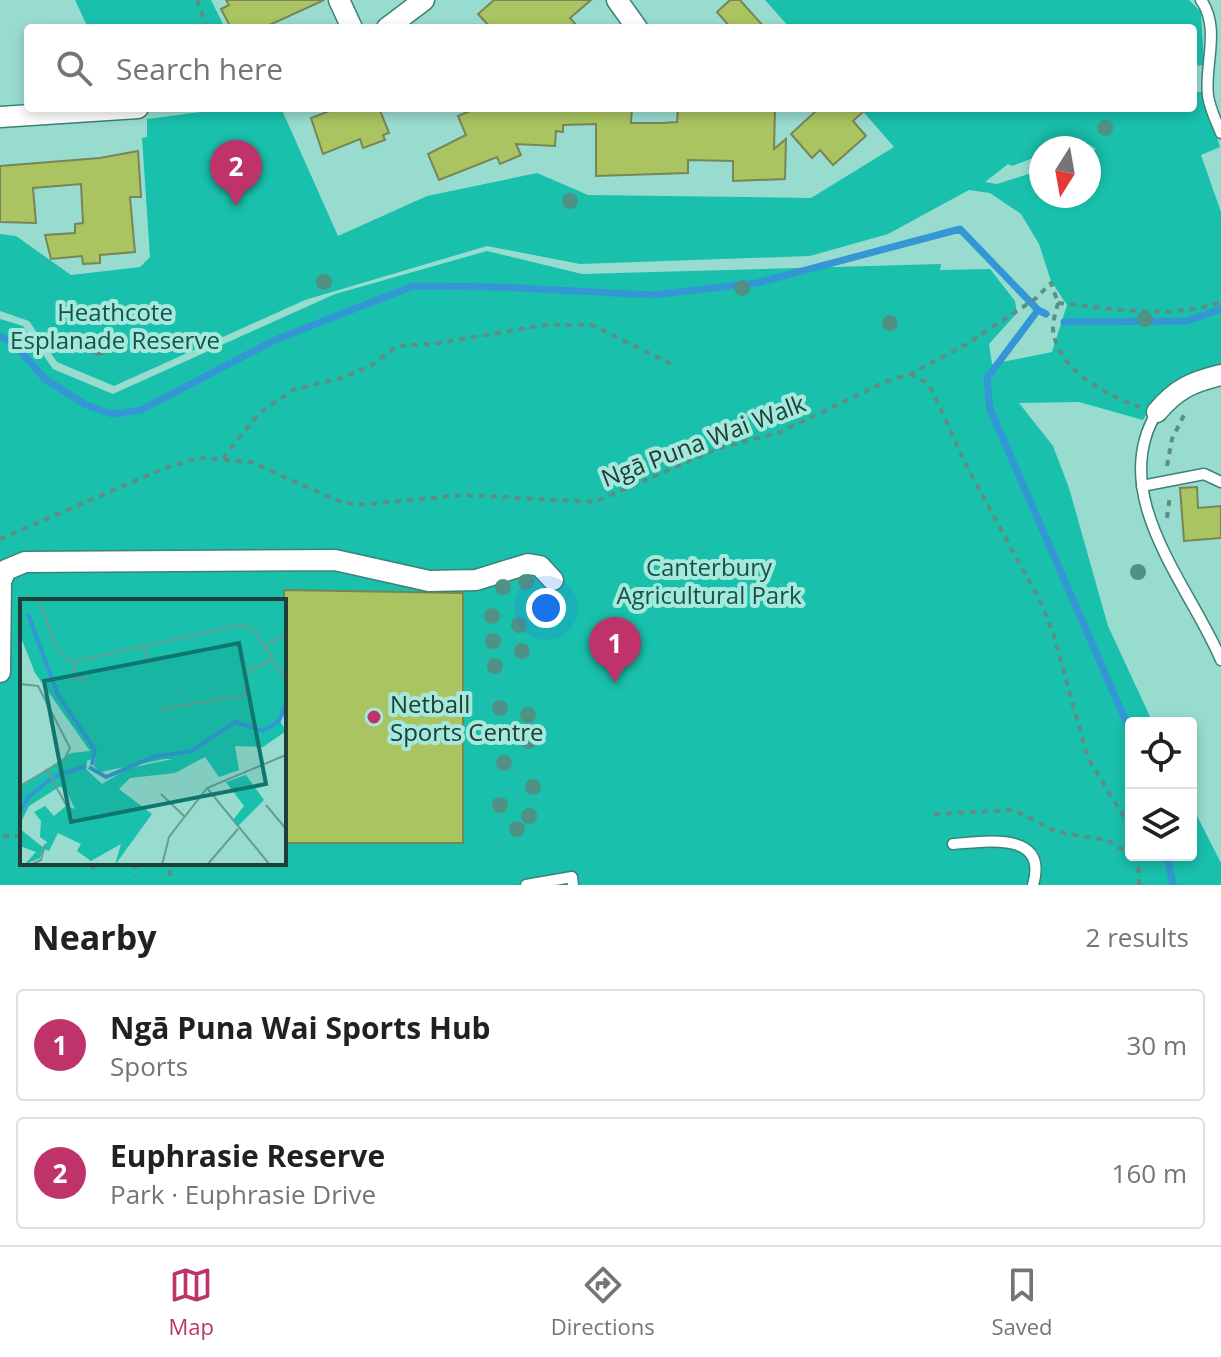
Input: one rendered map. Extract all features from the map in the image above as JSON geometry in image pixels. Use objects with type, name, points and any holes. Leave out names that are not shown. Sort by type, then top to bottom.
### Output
[{"type":"street","points":[[339,0],[350,24]]},
{"type":"street","points":[[392,24],[424,0]]},
{"type":"street","points":[[617,0],[634,24]]},
{"type":"street","points":[[0,117],[77,112]]},
{"type":"street","points":[[1157,412],[1173,393],[1189,383],[1221,375]]},
{"type":"street","points":[[0,672],[1,581],[6,570],[25,562],[335,560],[429,581],[476,580],[535,564],[553,580]]},
{"type":"lane","points":[[1201,0],[1208,20],[1212,53],[1208,95],[1221,133]]},
{"type":"lane","points":[[1157,412],[1142,449],[1142,486],[1163,550],[1217,640],[1221,660]]},
{"type":"lane","points":[[1142,486],[1204,474],[1221,482]]},
{"type":"lane","points":[[953,844],[1004,840],[1016,843],[1025,849],[1035,867],[1033,885]]},
{"type":"lane","points":[[526,885],[573,881]]},
{"type":"path","points":[[197,0],[206,24]]},
{"type":"path","name":"Ngā Puna Wai Walk","points":[[0,539],[184,460],[223,458],[251,462],[336,500],[358,505],[465,495],[595,502],[719,448],[778,433],[885,382],[910,374],[967,344],[1035,299],[1051,283],[1058,303]]},
{"type":"path","points":[[1157,412],[1110,397],[1069,364],[1053,329],[1058,303],[1135,309],[1202,308],[1221,302]]},
{"type":"path","points":[[223,458],[259,413],[295,389],[342,378],[372,365],[397,346],[433,344],[545,325],[592,325],[673,365]]},
{"type":"path","points":[[910,374],[926,382],[933,392],[967,467],[1040,601],[1053,633],[1088,758],[1125,819]]},
{"type":"path","points":[[1166,520],[1167,455],[1186,410]]},
{"type":"path","points":[[934,814],[1014,810],[1057,832],[1107,840],[1125,851]]},
{"type":"path","points":[[3,836],[20,836]]},
{"type":"path","points":[[1135,861],[1139,885]]},
{"type":"path","points":[[93,865],[93,875]]},
{"type":"path","points":[[135,865],[136,876]]},
{"type":"path","points":[[170,865],[170,876]]},
{"type":"green space","points":[[75,0],[211,0],[223,24],[86,24]]},
{"type":"green space","points":[[765,0],[1189,0],[1201,12],[1204,65],[1197,66],[1197,24],[786,24]]},
{"type":"green space","name":"Canterbury Agricultural Park","points":[[1197,92],[1203,92],[1220,147],[1201,155],[1221,212],[1221,365],[1185,378],[1166,390],[1143,420],[1079,402],[1019,403],[1053,446],[1069,488],[1108,626],[1150,717],[1125,717],[1125,861],[1197,861],[1197,816],[1221,863],[1221,885],[0,885],[0,319],[23,326],[53,369],[113,394],[335,294],[487,251],[582,274],[941,264],[940,270],[990,269],[1015,301],[1017,313],[989,344],[992,364],[1052,352],[1067,305],[1051,281],[1039,244],[1021,214],[990,193],[969,190],[888,234],[810,256],[580,264],[487,246],[305,300],[114,386],[57,362],[29,321],[0,311],[0,234],[16,236],[71,275],[140,267],[150,257],[142,138],[147,137],[147,119],[201,112],[283,112],[338,236],[427,196],[537,173],[588,195],[811,198],[894,147],[863,112],[1197,112]]},
{"type":"building","points":[[226,0],[324,0],[272,24],[229,24],[221,9],[229,5]]},
{"type":"building","points":[[494,0],[591,0],[570,18],[575,24],[487,24],[478,14]]},
{"type":"building","points":[[730,0],[740,0],[761,24],[728,24],[717,12]]},
{"type":"building","points":[[327,112],[381,112],[389,133],[383,135],[385,140],[363,148],[360,139],[323,154],[311,118]]},
{"type":"building","points":[[468,112],[632,112],[631,123],[661,123],[677,122],[678,112],[775,112],[774,149],[786,139],[785,179],[733,181],[733,161],[688,160],[688,173],[596,176],[596,124],[563,125],[563,132],[556,131],[555,146],[516,144],[521,155],[500,164],[497,157],[439,180],[428,154],[466,135],[458,116]]},
{"type":"building","points":[[815,112],[863,112],[853,121],[866,136],[833,165],[820,150],[812,158],[791,134]]},
{"type":"building","points":[[138,151],[141,197],[130,197],[135,252],[100,255],[100,263],[83,264],[82,256],[51,259],[45,235],[75,233],[75,224],[83,223],[81,184],[33,188],[36,223],[0,222],[0,166],[100,158]]},
{"type":"building","points":[[1197,487],[1198,508],[1221,506],[1221,538],[1184,541],[1180,488]]},
{"type":"building","name":"Netball Sports Centre","points":[[284,590],[463,593],[463,843],[286,843]]},
{"type":"waterway","points":[[0,336],[15,345],[45,379],[86,405],[112,414],[141,410],[275,340],[413,286],[652,295],[757,283],[960,229],[1038,310],[1046,314]]},
{"type":"waterway","points":[[1064,322],[1187,321],[1221,309]]},
{"type":"waterway","points":[[1038,310],[987,378],[990,409],[1125,719]]},
{"type":"waterway","points":[[1168,861],[1173,885]]},
{"type":"place","name":"Euphrasie Reserve","points":[[236,206]]},
{"type":"place","name":"Ngā Puna Wai Sports Hub","points":[[615,683]]},
{"type":"place","name":"Netball Sports Centre","points":[[374,717]]},
{"type":"park label","name":"Heathcote Esplanade Reserve","points":[[115,325]]}]
